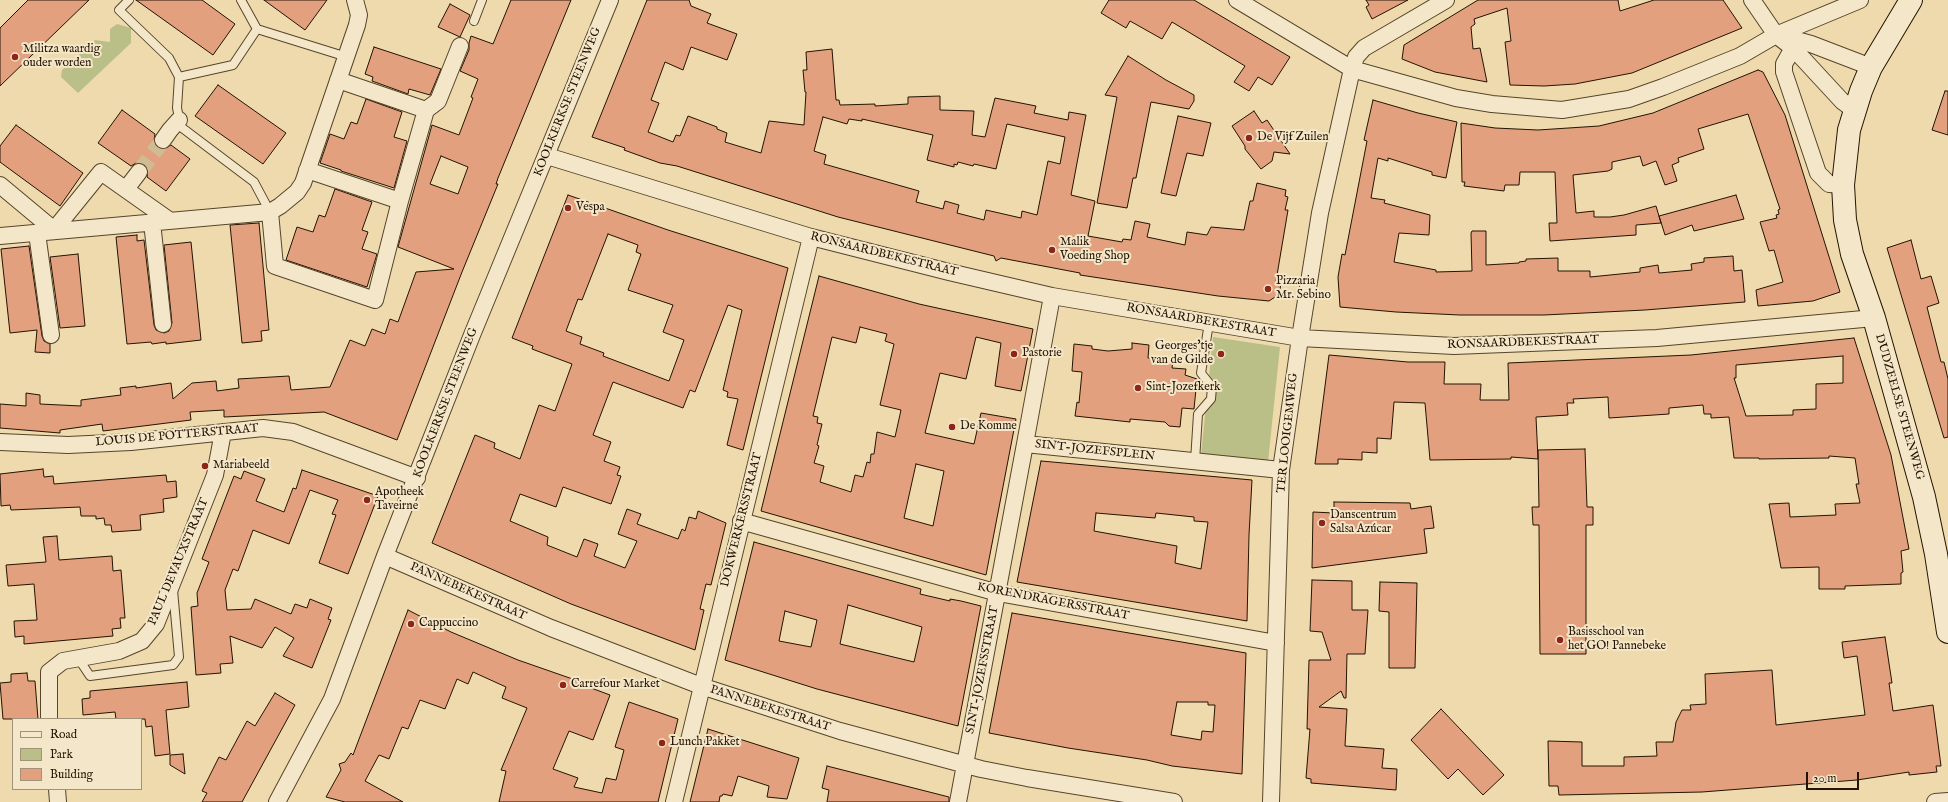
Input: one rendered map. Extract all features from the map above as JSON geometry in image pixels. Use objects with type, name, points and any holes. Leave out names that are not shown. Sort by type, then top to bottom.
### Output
[{"type":"main road","name":"DUDZEELSE STEENWEG","points":[[1911,0],[1871,68],[1854,110],[1845,155],[1843,185],[1845,220],[1852,254],[1874,318],[1924,497],[1936,554],[1948,632]]},
{"type":"street","points":[[0,236],[270,212],[289,200],[303,183],[347,57],[359,15],[355,0]]},
{"type":"street","name":"KOOLKERKSE STEENWEG","points":[[277,802],[332,699],[385,556],[417,478],[472,335],[610,0]]},
{"type":"street","points":[[1237,0],[1352,69],[1456,98],[1492,104],[1562,110],[1629,99],[1664,87],[1740,56],[1776,35],[1860,0]]},
{"type":"street","name":"TER LOOIGEMWEG","points":[[1271,802],[1281,470],[1320,213],[1356,57],[1364,48],[1446,0]]},
{"type":"street","points":[[1752,0],[1776,35],[1793,48],[1842,101],[1854,110]]},
{"type":"street","points":[[1776,35],[1811,44],[1871,68]]},
{"type":"street","points":[[270,212],[274,266],[375,300],[400,201],[426,110],[438,101],[460,46]]},
{"type":"street","points":[[1793,48],[1784,64],[1784,72],[1818,173],[1829,184],[1843,185]]},
{"type":"street","points":[[338,80],[426,110]]},
{"type":"street","points":[[163,140],[179,120]]},
{"type":"street","name":"RONSAARDBEKESTRAAT","points":[[546,156],[811,237],[949,272],[1052,296],[1300,338],[1454,346],[1657,338],[1874,318]]},
{"type":"street","points":[[307,170],[400,201]]},
{"type":"street","points":[[54,230],[101,172],[169,220]]},
{"type":"street","points":[[126,189],[139,172]]},
{"type":"street","points":[[0,186],[54,230]]},
{"type":"street","points":[[152,222],[163,324]]},
{"type":"street","points":[[37,233],[50,335]]},
{"type":"street","name":"DOKWERKERSSTRAAT","points":[[674,802],[811,237]]},
{"type":"street","name":"SINT-JOZEFSPLEIN","points":[[1052,296],[1024,444],[1281,470]]},
{"type":"street","name":"LOUIS DE POTTERSTRAAT","points":[[0,442],[68,445],[131,442],[262,428],[293,432],[417,478]]},
{"type":"street","name":"PAUL DEVAUXSTRAAT","points":[[49,718],[49,672],[63,661],[120,650],[142,641],[156,624],[215,475],[223,432]]},
{"type":"street","name":"SINT-JOZEFSSTRAAT","points":[[958,802],[998,593],[1024,444]]},
{"type":"street","name":"KORENDRAGERSSTRAAT","points":[[741,521],[998,593],[1276,643]]},
{"type":"street","name":"PANNEBEKESTRAAT","points":[[385,556],[551,628],[701,686],[840,731],[965,765],[1028,778],[1174,802]]},
{"type":"street","points":[[57,790],[58,802]]},
{"type":"street","points":[[1935,802],[1948,801]]},
{"type":"lane","points":[[129,0],[119,10],[169,58],[179,77],[178,108],[181,127],[254,182],[270,212]]},
{"type":"lane","points":[[242,0],[257,29],[347,57]]},
{"type":"lane","points":[[474,20],[482,0]]},
{"type":"lane","points":[[179,77],[233,65],[257,29]]},
{"type":"lane","points":[[1195,461],[1198,414],[1211,399],[1212,387],[1201,373],[1209,323]]},
{"type":"lane","points":[[78,658],[90,676],[173,665],[179,657],[172,583]]},
{"type":"green space","points":[[117,24],[131,28],[131,43],[78,93],[61,77],[62,70],[95,40],[110,42],[110,29]]},
{"type":"green space","points":[[1213,337],[1280,347],[1268,462],[1201,455]]},
{"type":"building","name":"Militza waardig ouder worden","points":[[28,0],[89,0],[0,86],[0,28]]},
{"type":"building","points":[[136,0],[202,0],[235,24],[213,55]]},
{"type":"building","points":[[264,0],[327,0],[305,30]]},
{"type":"building","points":[[511,0],[571,0],[498,178],[496,184],[498,184],[397,440],[324,412],[224,417],[224,410],[190,412],[191,420],[103,431],[102,424],[60,430],[60,433],[0,428],[0,404],[26,406],[26,393],[40,395],[40,404],[81,406],[81,400],[121,395],[120,388],[136,386],[136,388],[171,383],[173,399],[192,383],[216,381],[217,391],[239,388],[238,379],[289,376],[291,390],[330,387],[350,340],[365,346],[372,329],[385,334],[390,319],[398,322],[416,272],[454,269],[398,247],[432,125],[459,135],[473,98],[471,97],[478,79],[460,71],[469,50],[471,36],[493,44]],"holes":[[[441,156],[468,167],[458,194],[430,184]]]},
{"type":"building","points":[[647,0],[689,0],[691,6],[711,14],[707,23],[737,34],[727,60],[691,47],[683,70],[665,62],[651,100],[659,103],[648,132],[673,142],[676,135],[680,136],[688,116],[717,127],[717,129],[727,133],[725,142],[761,153],[769,121],[804,125],[806,92],[803,70],[807,70],[806,52],[832,49],[836,100],[839,100],[840,105],[875,104],[875,106],[908,104],[908,97],[940,96],[940,110],[974,111],[972,135],[985,137],[995,98],[1036,106],[1034,113],[1068,120],[1069,112],[1086,115],[1071,195],[1095,201],[1088,236],[1122,242],[1123,239],[1131,240],[1135,221],[1150,224],[1147,237],[1185,245],[1187,232],[1207,235],[1211,227],[1244,230],[1250,201],[1253,201],[1257,183],[1286,190],[1285,196],[1288,197],[1285,210],[1288,210],[1276,281],[1281,282],[1279,297],[1275,297],[1269,301],[1218,296],[1080,275],[1080,273],[1001,258],[996,261],[994,256],[838,217],[677,166],[660,163],[624,150],[625,148],[592,137]],"holes":[[[823,117],[847,124],[849,119],[862,121],[862,119],[933,135],[927,160],[954,167],[954,164],[957,165],[958,162],[973,166],[974,164],[996,169],[1007,124],[1065,137],[1060,164],[1048,161],[1037,215],[1022,211],[1021,218],[986,210],[984,220],[957,213],[959,205],[945,201],[943,209],[916,202],[919,191],[824,164],[826,155],[814,151]]]},
{"type":"building","points":[[1109,0],[1194,0],[1290,57],[1272,85],[1258,77],[1249,91],[1234,82],[1245,66],[1172,22],[1162,39],[1130,21],[1126,28],[1101,13]]},
{"type":"building","points":[[1366,0],[1408,0],[1372,19],[1366,7],[1369,5]]},
{"type":"building","points":[[1478,0],[1618,0],[1620,11],[1654,0],[1723,0],[1742,28],[1632,73],[1575,84],[1544,86],[1510,85],[1505,42],[1511,41],[1507,8],[1474,19],[1475,24],[1471,27],[1473,49],[1480,48],[1487,82],[1435,72],[1402,59],[1404,45]]},
{"type":"building","points":[[450,4],[470,15],[460,37],[438,27]]},
{"type":"building","points":[[374,47],[441,69],[430,95],[409,89],[408,94],[372,81],[373,77],[365,74]]},
{"type":"building","points":[[1128,56],[1166,80],[1194,95],[1194,101],[1189,109],[1151,102],[1136,178],[1133,178],[1127,208],[1097,203],[1117,97],[1105,95]]},
{"type":"building","points":[[1758,70],[1763,72],[1785,115],[1840,292],[1813,301],[1758,306],[1756,290],[1783,282],[1774,250],[1769,251],[1760,222],[1777,218],[1776,215],[1779,214],[1778,210],[1780,209],[1748,114],[1698,129],[1704,149],[1678,158],[1679,162],[1672,165],[1677,181],[1665,185],[1656,161],[1643,166],[1640,156],[1612,162],[1612,169],[1608,171],[1573,175],[1576,213],[1594,211],[1594,217],[1610,217],[1624,215],[1656,206],[1661,223],[1636,225],[1636,235],[1550,241],[1549,223],[1557,223],[1555,172],[1520,172],[1519,185],[1505,185],[1504,191],[1464,186],[1465,182],[1462,182],[1461,123],[1495,128],[1538,130],[1599,126],[1653,113]]},
{"type":"building","points":[[218,85],[286,133],[263,164],[195,116]]},
{"type":"building","points":[[1945,91],[1948,91],[1948,135],[1932,130]]},
{"type":"building","points":[[366,99],[402,112],[394,137],[407,141],[394,188],[320,163],[330,134],[344,139],[351,122],[357,124]]},
{"type":"building","points":[[1373,100],[1457,122],[1446,178],[1432,175],[1432,172],[1388,158],[1388,161],[1378,158],[1371,198],[1385,200],[1384,203],[1430,215],[1429,235],[1399,233],[1394,262],[1436,270],[1436,272],[1472,271],[1472,231],[1486,231],[1486,265],[1519,263],[1526,261],[1526,259],[1558,258],[1558,271],[1590,271],[1590,277],[1640,272],[1640,268],[1658,265],[1659,273],[1692,270],[1691,264],[1704,262],[1704,258],[1733,256],[1734,271],[1742,270],[1745,302],[1645,310],[1544,315],[1460,315],[1396,312],[1340,307],[1338,277],[1342,254],[1345,255],[1367,141],[1364,140]]},
{"type":"building","points":[[122,110],[155,134],[154,140],[157,148],[163,149],[171,145],[190,159],[166,191],[147,177],[148,169],[144,164],[136,163],[131,166],[98,143]]},
{"type":"building","points":[[1254,111],[1262,123],[1267,120],[1290,154],[1274,152],[1272,161],[1261,169],[1245,149],[1245,146],[1232,126]]},
{"type":"building","points":[[1178,116],[1211,123],[1203,156],[1187,153],[1176,196],[1161,193]]},
{"type":"building","points":[[16,125],[83,173],[60,206],[0,162],[0,146]]},
{"type":"building","points":[[335,189],[372,202],[362,230],[368,232],[362,249],[377,254],[367,287],[286,260],[297,227],[313,232],[319,215],[325,217]]},
{"type":"building","points":[[568,195],[668,230],[788,268],[743,450],[727,445],[738,399],[727,397],[728,392],[723,390],[742,310],[728,305],[695,392],[690,390],[683,408],[613,382],[593,435],[611,442],[604,461],[620,467],[617,475],[621,476],[611,504],[563,487],[556,507],[520,494],[510,521],[548,537],[547,545],[577,557],[584,539],[598,544],[594,556],[625,568],[637,541],[618,534],[627,509],[641,514],[637,524],[678,539],[682,529],[685,531],[689,517],[696,519],[698,511],[726,523],[711,585],[706,584],[700,609],[704,610],[695,650],[571,604],[432,543],[475,435],[495,443],[494,448],[520,459],[539,405],[555,411],[572,364],[532,349],[533,346],[512,338]],"holes":[[[608,234],[638,245],[636,252],[641,254],[628,290],[673,305],[663,332],[684,340],[669,381],[603,356],[604,353],[580,344],[582,337],[566,331],[578,299],[582,300]]]},
{"type":"building","points":[[1736,195],[1744,219],[1694,231],[1692,225],[1665,235],[1659,216]]},
{"type":"building","points":[[259,223],[269,330],[261,331],[262,341],[242,343],[230,225]]},
{"type":"building","points":[[137,235],[137,241],[144,240],[154,325],[156,330],[164,333],[169,331],[172,323],[164,245],[191,242],[201,340],[166,344],[166,342],[152,344],[151,342],[127,344],[116,237]]},
{"type":"building","points":[[1911,240],[1921,279],[1931,276],[1939,303],[1927,307],[1941,362],[1944,362],[1948,379],[1948,437],[1944,438],[1887,248]]},
{"type":"building","points":[[29,246],[42,336],[44,341],[50,344],[50,353],[35,352],[37,330],[10,333],[1,249]]},
{"type":"building","points":[[78,254],[85,326],[60,328],[50,257]]},
{"type":"building","points":[[819,276],[919,304],[1033,329],[1021,391],[995,386],[1001,343],[976,337],[966,379],[940,373],[925,433],[974,444],[981,413],[1016,419],[986,575],[761,511]],"holes":[[[860,327],[887,334],[885,341],[894,344],[880,405],[901,410],[895,437],[877,432],[874,454],[871,454],[870,463],[867,462],[863,477],[855,475],[851,492],[820,482],[824,466],[814,463],[819,446],[817,445],[822,424],[817,423],[818,417],[813,416],[832,337],[856,343]],[[916,464],[944,471],[933,526],[904,518]]]},
{"type":"building","points":[[1854,338],[1891,455],[1909,549],[1901,551],[1903,572],[1901,573],[1901,584],[1845,586],[1845,589],[1819,589],[1819,567],[1781,568],[1769,504],[1789,503],[1790,517],[1836,515],[1835,504],[1860,503],[1856,484],[1859,484],[1855,458],[1829,456],[1829,458],[1734,458],[1729,417],[1711,418],[1711,414],[1704,414],[1703,405],[1669,408],[1669,414],[1609,418],[1608,397],[1573,399],[1574,403],[1567,403],[1568,415],[1536,417],[1538,459],[1511,457],[1511,459],[1430,460],[1425,403],[1394,402],[1391,439],[1377,438],[1377,453],[1362,452],[1362,460],[1338,459],[1338,464],[1315,464],[1329,355],[1408,362],[1445,362],[1444,384],[1481,384],[1480,400],[1509,400],[1508,363],[1691,355]],"holes":[[[1843,356],[1843,383],[1816,384],[1816,409],[1793,410],[1793,415],[1746,416],[1734,378],[1736,378],[1736,365]]]},
{"type":"building","name":"Sint-Jozefkerk","points":[[1132,343],[1149,345],[1148,358],[1173,360],[1172,368],[1186,369],[1185,375],[1197,379],[1194,409],[1182,408],[1180,427],[1169,426],[1165,422],[1130,419],[1130,422],[1075,416],[1077,402],[1079,403],[1082,372],[1072,371],[1074,344],[1092,346],[1092,349],[1108,351],[1132,349]]},
{"type":"building","points":[[1585,449],[1587,507],[1593,507],[1593,525],[1586,525],[1586,654],[1540,654],[1539,525],[1533,525],[1532,507],[1539,507],[1538,450]]},
{"type":"building","points":[[1041,461],[1252,480],[1247,621],[1017,582]],"holes":[[[1096,513],[1155,518],[1156,513],[1194,517],[1194,521],[1208,522],[1201,569],[1175,563],[1177,546],[1094,531]]]},
{"type":"building","points":[[43,469],[44,477],[53,476],[54,484],[166,475],[167,482],[176,481],[177,497],[163,499],[164,512],[140,515],[141,530],[112,532],[111,525],[105,525],[104,518],[96,519],[96,516],[81,516],[80,507],[11,510],[10,505],[1,506],[0,474]]},
{"type":"building","points":[[302,470],[378,496],[348,574],[319,563],[336,515],[332,514],[338,500],[310,490],[289,544],[253,530],[238,571],[233,569],[225,590],[227,610],[251,609],[255,599],[291,614],[295,604],[307,608],[310,599],[332,608],[328,619],[331,620],[312,668],[283,656],[294,638],[275,627],[262,648],[230,636],[233,663],[220,664],[221,673],[196,675],[191,607],[198,606],[197,593],[209,562],[202,559],[234,476],[241,479],[244,471],[265,479],[256,501],[284,512],[293,488],[296,489]]},
{"type":"building","points":[[1334,502],[1410,503],[1411,509],[1431,506],[1434,528],[1424,529],[1427,553],[1312,568],[1313,512],[1334,513]]},
{"type":"building","points":[[57,536],[59,560],[112,556],[113,571],[121,570],[125,618],[120,618],[121,628],[112,629],[113,636],[24,644],[24,636],[15,637],[14,621],[37,620],[34,584],[8,586],[6,565],[46,562],[43,537]]},
{"type":"building","points":[[754,542],[921,589],[920,594],[981,606],[958,726],[817,689],[725,660]],"holes":[[[848,605],[922,627],[914,662],[840,644]],[[785,611],[817,620],[811,647],[779,641]]]},
{"type":"building","points":[[1312,580],[1352,581],[1352,610],[1368,610],[1365,654],[1347,654],[1346,698],[1344,698],[1341,691],[1319,707],[1347,709],[1345,746],[1384,749],[1382,768],[1397,769],[1396,790],[1311,783],[1311,779],[1306,778],[1310,729],[1307,729],[1309,660],[1331,660],[1322,632],[1310,631]]},
{"type":"building","points":[[1380,582],[1417,583],[1415,668],[1389,668],[1389,612],[1379,611]]},
{"type":"building","points":[[408,610],[451,632],[518,660],[584,683],[583,685],[610,695],[593,740],[569,731],[553,769],[578,778],[574,787],[602,793],[606,778],[616,780],[624,750],[615,747],[629,702],[678,719],[658,802],[499,802],[506,771],[501,770],[527,708],[502,698],[506,687],[473,672],[468,684],[457,679],[445,709],[420,700],[408,729],[402,727],[389,759],[379,755],[365,781],[403,802],[345,802],[326,797],[341,770],[339,764],[345,762],[351,753],[353,755]]},
{"type":"building","points":[[1012,613],[1246,653],[1242,774],[1172,766],[1147,760],[1068,748],[989,733]],"holes":[[[1177,702],[1208,702],[1208,705],[1215,705],[1213,732],[1202,731],[1201,740],[1171,735]]]},
{"type":"building","points":[[1885,637],[1892,683],[1889,683],[1893,711],[1933,705],[1941,766],[1936,766],[1937,772],[1909,775],[1909,772],[1857,780],[1702,792],[1559,795],[1558,786],[1549,786],[1548,741],[1582,742],[1582,766],[1624,766],[1624,757],[1657,756],[1656,742],[1673,742],[1676,722],[1682,710],[1691,710],[1690,705],[1706,704],[1705,674],[1772,670],[1776,725],[1865,715],[1857,656],[1844,658],[1842,642]]},
{"type":"building","points":[[27,673],[28,681],[35,681],[38,718],[3,719],[0,683],[11,682],[11,674]]},
{"type":"building","points":[[187,682],[189,707],[166,710],[170,754],[155,756],[152,726],[146,727],[145,719],[116,718],[115,712],[83,715],[82,699],[90,698],[90,691]]},
{"type":"building","points":[[275,693],[295,705],[242,802],[202,802],[207,793],[202,791],[219,757],[226,760],[247,721],[255,726]]},
{"type":"building","points":[[1441,709],[1504,775],[1483,795],[1458,769],[1448,779],[1411,740]]},
{"type":"building","points":[[708,729],[799,758],[787,799],[767,797],[769,786],[738,776],[732,796],[723,794],[720,796],[719,802],[690,802]]},
{"type":"building","points":[[183,754],[185,774],[170,765],[170,755]]},
{"type":"building","points":[[827,766],[949,797],[949,802],[827,802],[829,790],[822,788]]},
{"type":"tunnel","points":[[139,172],[163,140]]},
{"type":"place","name":"Militza waardig ouder worden","points":[[15,57]]},
{"type":"place","name":"De Vijf Zuilen","points":[[1249,138]]},
{"type":"place","name":"Vespa","points":[[568,208]]},
{"type":"place","name":"Malik Voeding Shop","points":[[1052,250]]},
{"type":"place","name":"Pizzaria Mr. Sebino","points":[[1268,289]]},
{"type":"place","name":"Pastorie","points":[[1014,354]]},
{"type":"place","name":"Georges'tje van de Gilde","points":[[1221,354]]},
{"type":"place","name":"Sint-Jozefkerk","points":[[1138,388]]},
{"type":"place","name":"De Komme","points":[[952,427]]},
{"type":"place","name":"Mariabeeld","points":[[205,466]]},
{"type":"place","name":"Apotheek Taveirne","points":[[367,500]]},
{"type":"place","name":"Danscentrum Salsa Azúcar","points":[[1322,523]]},
{"type":"place","name":"Cappuccino","points":[[411,624]]},
{"type":"place","name":"Basisschool van het GO! Pannebeke","points":[[1560,640]]},
{"type":"place","name":"Carrefour Market","points":[[563,685]]},
{"type":"place","name":"Lunch Pakket","points":[[662,743]]}]
